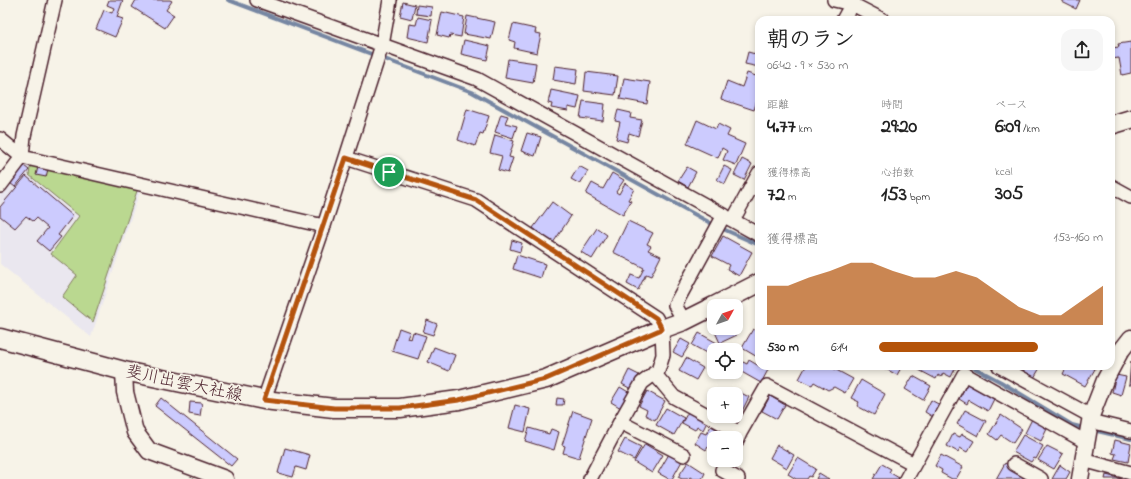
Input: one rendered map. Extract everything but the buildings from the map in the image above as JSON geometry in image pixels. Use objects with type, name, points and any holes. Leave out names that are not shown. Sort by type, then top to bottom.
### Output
[{"type":"main road","points":[[1115,124],[1131,119]]},
{"type":"main road","name":"斐川出雲大社線","points":[[728,299],[755,285]]},
{"type":"main road","name":"斐川出雲大社線","points":[[0,338],[124,372],[264,400],[334,408],[400,408],[459,400],[546,379],[662,329],[684,322],[707,310]]},
{"type":"street","points":[[0,186],[22,157],[24,136],[55,0]]},
{"type":"street","points":[[257,0],[477,79],[755,233]]},
{"type":"street","points":[[264,400],[324,226],[382,45],[390,0]]},
{"type":"street","points":[[834,0],[853,2],[876,16]]},
{"type":"street","points":[[845,16],[853,2]]},
{"type":"street","points":[[0,139],[22,157],[324,226]]},
{"type":"street","points":[[346,158],[476,200],[656,318],[662,329],[663,355],[658,371],[642,382],[590,479]]},
{"type":"street","points":[[684,322],[675,305],[728,218],[755,179]]},
{"type":"street","points":[[1115,188],[1131,197]]},
{"type":"street","points":[[1115,361],[1131,338]]},
{"type":"street","points":[[1006,370],[1090,418],[1131,431]]},
{"type":"street","points":[[1080,479],[1090,418],[1110,370]]},
{"type":"street","points":[[124,372],[125,392],[135,432],[149,451],[225,479]]},
{"type":"street","points":[[654,373],[674,397],[728,431]]},
{"type":"street","points":[[906,479],[964,374],[1086,442]]},
{"type":"street","points":[[741,431],[767,386],[914,464]]},
{"type":"street","points":[[620,422],[684,455]]},
{"type":"street","points":[[1083,460],[1131,473]]},
{"type":"street","points":[[1014,464],[1041,479]]},
{"type":"street","points":[[723,467],[722,470],[738,479]]},
{"type":"shaded area","points":[[25,158],[142,185],[91,337],[0,264],[0,190]]},
{"type":"green space","points":[[31,162],[138,188],[93,322],[62,297],[77,275],[51,254],[79,216],[29,175]]},
{"type":"waterway","points":[[228,0],[472,92],[714,225],[755,243]]},
{"type":"waterway","points":[[978,370],[1072,425],[1084,428]]},
{"type":"waterway","points":[[1093,430],[1131,439]]},
{"type":"route","points":[[346,158],[389,172],[476,200],[656,318],[662,329],[546,379],[459,400],[400,408],[334,408],[264,400],[346,158]]}]
